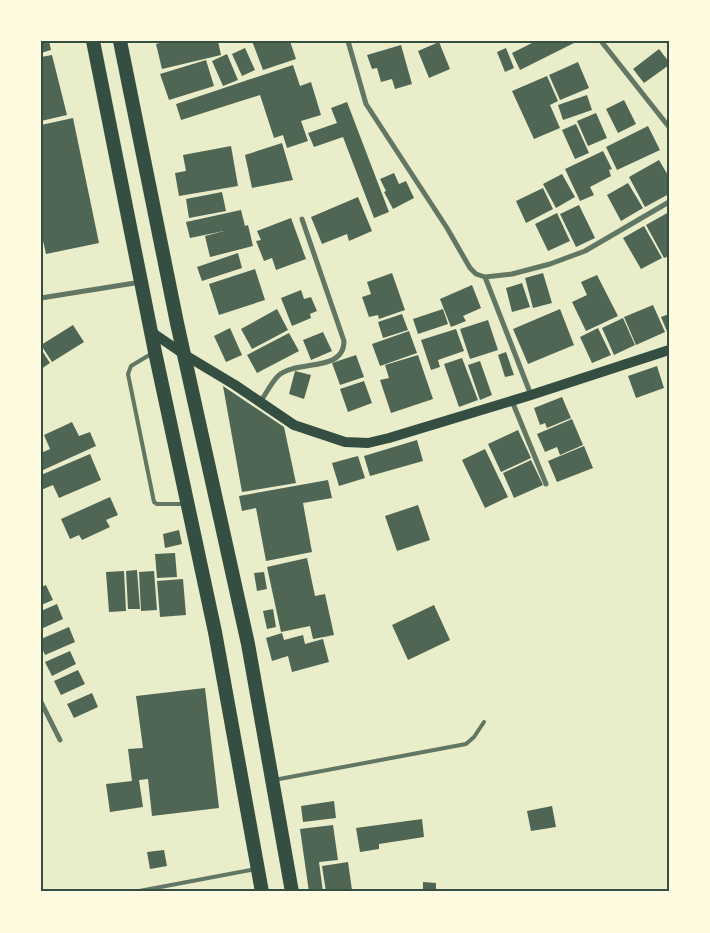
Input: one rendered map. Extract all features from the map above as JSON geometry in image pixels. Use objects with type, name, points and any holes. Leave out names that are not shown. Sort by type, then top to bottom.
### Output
[{"type":"highway","points":[[93,41],[150,331],[215,632],[262,892]]},
{"type":"highway","points":[[120,41],[185,355],[248,644],[292,892]]},
{"type":"main road","points":[[150,331],[294,425],[346,442],[368,443],[512,401],[669,350]]},
{"type":"street","points":[[348,41],[366,104],[447,228],[470,268],[476,274],[485,277],[512,274],[550,264],[585,251],[669,202]]},
{"type":"street","points":[[601,41],[669,127]]},
{"type":"street","points":[[260,402],[279,376],[296,367],[339,358],[344,349],[342,333],[302,219]]},
{"type":"street","points":[[485,277],[531,395]]},
{"type":"street","points":[[41,298],[141,282]]},
{"type":"street","points":[[512,401],[546,484]]},
{"type":"street","points":[[41,702],[60,740]]},
{"type":"lane","points":[[155,352],[131,366],[128,374],[154,502],[157,504],[188,504]]},
{"type":"lane","points":[[272,780],[466,744],[474,737],[484,722]]},
{"type":"lane","points":[[134,892],[258,869]]},
{"type":"building","points":[[41,41],[49,41],[51,50],[41,53]]},
{"type":"building","points":[[167,41],[218,41],[221,55],[162,69],[156,44]]},
{"type":"building","points":[[252,41],[290,41],[296,59],[263,70]]},
{"type":"building","points":[[536,41],[578,41],[520,70],[512,53]]},
{"type":"building","points":[[439,42],[450,69],[429,78],[418,51]]},
{"type":"building","points":[[401,45],[412,84],[395,89],[392,79],[381,82],[377,68],[372,69],[367,55]]},
{"type":"building","points":[[245,48],[255,70],[242,76],[232,54]]},
{"type":"building","points":[[506,48],[514,68],[505,72],[497,52]]},
{"type":"building","points":[[659,49],[669,62],[669,65],[644,83],[633,69]]},
{"type":"building","points":[[227,54],[238,80],[223,86],[212,61]]},
{"type":"building","points":[[52,55],[67,115],[41,121],[41,57]]},
{"type":"building","points":[[206,60],[214,86],[169,100],[160,74]]},
{"type":"building","points":[[578,62],[589,88],[560,100],[549,75]]},
{"type":"building","points":[[293,65],[300,86],[311,82],[321,115],[301,121],[308,141],[287,148],[283,135],[274,138],[260,95],[181,120],[176,104]]},
{"type":"building","points":[[547,76],[558,101],[550,105],[560,128],[534,139],[512,91]]},
{"type":"building","points":[[587,95],[592,110],[563,120],[558,105]]},
{"type":"building","points":[[624,100],[636,124],[618,133],[606,109]]},
{"type":"building","points":[[347,102],[389,212],[374,218],[343,137],[314,147],[308,133],[337,123],[331,108]]},
{"type":"building","points":[[596,113],[607,138],[588,146],[577,121]]},
{"type":"building","points":[[73,118],[99,243],[46,254],[41,232],[41,125]]},
{"type":"building","points":[[576,124],[589,153],[575,159],[562,130]]},
{"type":"building","points":[[648,126],[660,150],[617,170],[606,147]]},
{"type":"building","points":[[282,143],[293,180],[252,188],[245,155]]},
{"type":"building","points":[[231,146],[238,186],[179,196],[175,173],[186,171],[183,155]]},
{"type":"building","points":[[603,151],[612,169],[609,170],[611,176],[590,187],[594,195],[580,201],[565,169]]},
{"type":"building","points":[[659,160],[669,177],[669,194],[645,207],[629,177]]},
{"type":"building","points":[[394,173],[399,184],[406,181],[414,198],[393,209],[380,179]]},
{"type":"building","points":[[562,174],[575,197],[556,208],[543,184]]},
{"type":"building","points":[[628,183],[643,208],[621,221],[607,195]]},
{"type":"building","points":[[543,188],[553,209],[526,223],[516,201]]},
{"type":"building","points":[[222,192],[226,211],[189,218],[186,199]]},
{"type":"building","points":[[358,197],[372,231],[349,241],[347,234],[322,244],[311,217]]},
{"type":"building","points":[[579,205],[595,238],[576,247],[560,214]]},
{"type":"building","points":[[241,210],[245,226],[248,225],[253,246],[210,257],[205,236],[224,231],[190,238],[186,222]]},
{"type":"building","points":[[669,212],[669,256],[664,258],[646,225]]},
{"type":"building","points":[[557,213],[570,241],[548,251],[535,224]]},
{"type":"building","points":[[291,218],[306,259],[276,270],[272,258],[264,261],[256,241],[261,240],[257,231]]},
{"type":"building","points":[[644,226],[662,258],[641,269],[623,238]]},
{"type":"building","points":[[238,253],[242,268],[202,281],[197,267]]},
{"type":"building","points":[[255,269],[265,300],[219,315],[209,284]]},
{"type":"building","points":[[392,273],[405,310],[379,319],[378,315],[369,317],[362,297],[371,294],[367,282]]},
{"type":"building","points":[[543,273],[552,303],[533,308],[525,278]]},
{"type":"building","points":[[597,275],[618,316],[586,331],[572,302],[587,295],[581,282]]},
{"type":"building","points":[[522,283],[530,307],[512,312],[506,288]]},
{"type":"building","points":[[472,285],[481,308],[463,316],[466,321],[451,327],[440,299]]},
{"type":"building","points":[[301,290],[304,299],[311,297],[317,311],[310,314],[311,318],[292,326],[281,298]]},
{"type":"building","points":[[653,305],[665,332],[636,345],[624,317]]},
{"type":"building","points":[[277,309],[288,330],[252,349],[241,329]]},
{"type":"building","points":[[443,309],[448,324],[418,334],[413,319]]},
{"type":"building","points":[[560,309],[574,345],[528,364],[513,329]]},
{"type":"building","points":[[402,314],[408,330],[383,338],[378,322]]},
{"type":"building","points":[[669,314],[669,336],[661,317]]},
{"type":"building","points":[[623,318],[635,345],[614,355],[602,328]]},
{"type":"building","points":[[488,320],[498,350],[470,359],[460,329]]},
{"type":"building","points":[[73,325],[84,342],[52,362],[41,345]]},
{"type":"building","points":[[230,328],[242,355],[226,362],[214,336]]},
{"type":"building","points":[[598,328],[611,355],[592,363],[580,337]]},
{"type":"building","points":[[456,329],[464,351],[438,360],[440,367],[431,370],[421,340]]},
{"type":"building","points":[[409,331],[417,353],[380,366],[372,344]]},
{"type":"building","points":[[323,332],[332,351],[311,360],[303,340]]},
{"type":"building","points":[[289,333],[299,351],[257,373],[247,355]]},
{"type":"building","points":[[41,349],[50,363],[41,369]]},
{"type":"building","points":[[506,352],[514,375],[505,377],[498,355]]},
{"type":"building","points":[[356,355],[364,377],[340,385],[332,363]]},
{"type":"building","points":[[418,355],[433,399],[391,413],[380,380],[389,378],[385,365]]},
{"type":"building","points":[[462,358],[478,400],[459,407],[444,364]]},
{"type":"building","points":[[480,361],[492,395],[480,400],[468,365]]},
{"type":"building","points":[[657,366],[664,388],[636,398],[628,376]]},
{"type":"building","points":[[295,371],[311,375],[304,399],[289,394]]},
{"type":"building","points":[[364,381],[372,403],[348,412],[340,389]]},
{"type":"building","points":[[223,386],[284,427],[296,483],[242,492]]},
{"type":"building","points":[[562,397],[571,418],[547,428],[545,423],[540,425],[534,408]]},
{"type":"building","points":[[572,419],[583,445],[560,455],[557,447],[545,452],[537,434]]},
{"type":"building","points":[[72,422],[79,436],[90,432],[96,446],[41,471],[41,453],[50,449],[44,435]]},
{"type":"building","points":[[518,430],[531,458],[501,472],[488,444]]},
{"type":"building","points":[[417,440],[423,461],[370,476],[364,456]]},
{"type":"building","points":[[584,446],[593,468],[557,482],[548,461]]},
{"type":"building","points":[[485,449],[508,497],[485,508],[462,460]]},
{"type":"building","points":[[90,454],[101,480],[59,498],[53,485],[41,490],[41,475]]},
{"type":"building","points":[[358,456],[365,478],[339,486],[332,463]]},
{"type":"building","points":[[531,460],[543,485],[514,498],[503,473]]},
{"type":"building","points":[[328,480],[332,498],[303,503],[312,552],[266,561],[256,508],[242,511],[239,496]]},
{"type":"building","points":[[110,497],[118,515],[106,520],[110,527],[82,540],[79,535],[70,539],[61,519]]},
{"type":"building","points":[[418,505],[430,540],[397,551],[385,516]]},
{"type":"building","points":[[179,530],[182,544],[165,548],[163,534]]},
{"type":"building","points":[[175,553],[177,577],[157,578],[155,554]]},
{"type":"building","points":[[307,558],[315,596],[325,594],[334,635],[313,639],[310,626],[281,632],[267,567]]},
{"type":"building","points":[[137,570],[140,609],[128,609],[126,571]]},
{"type":"building","points":[[124,571],[126,611],[109,612],[106,572]]},
{"type":"building","points":[[154,571],[157,610],[141,611],[139,572]]},
{"type":"building","points":[[264,572],[267,589],[257,591],[254,573]]},
{"type":"building","points":[[183,579],[186,615],[160,617],[157,581]]},
{"type":"building","points":[[46,585],[53,600],[41,605],[41,587]]},
{"type":"building","points":[[57,604],[63,619],[41,629],[41,611]]},
{"type":"building","points":[[434,605],[450,640],[408,660],[392,625]]},
{"type":"building","points":[[273,609],[276,627],[267,629],[263,611]]},
{"type":"building","points":[[69,627],[75,642],[45,655],[41,646],[41,639]]},
{"type":"building","points":[[282,633],[284,640],[303,635],[305,644],[323,639],[329,662],[292,672],[288,656],[272,661],[266,638]]},
{"type":"building","points":[[70,651],[76,664],[52,676],[45,662]]},
{"type":"building","points":[[78,670],[85,684],[61,695],[54,681]]},
{"type":"building","points":[[205,688],[219,808],[152,816],[148,779],[139,780],[143,807],[110,812],[106,784],[132,781],[128,749],[143,748],[136,696]]},
{"type":"building","points":[[92,693],[98,707],[74,718],[67,704]]},
{"type":"building","points":[[334,801],[336,818],[303,822],[301,806]]},
{"type":"building","points":[[552,806],[556,827],[531,831],[527,811]]},
{"type":"building","points":[[422,819],[424,837],[379,844],[379,849],[360,852],[356,828]]},
{"type":"building","points":[[333,825],[338,860],[319,862],[323,892],[309,892],[300,829]]},
{"type":"building","points":[[164,850],[167,866],[150,869],[147,852]]},
{"type":"building","points":[[348,862],[352,890],[326,892],[322,866]]},
{"type":"building","points":[[423,882],[436,883],[436,892],[423,892]]}]
